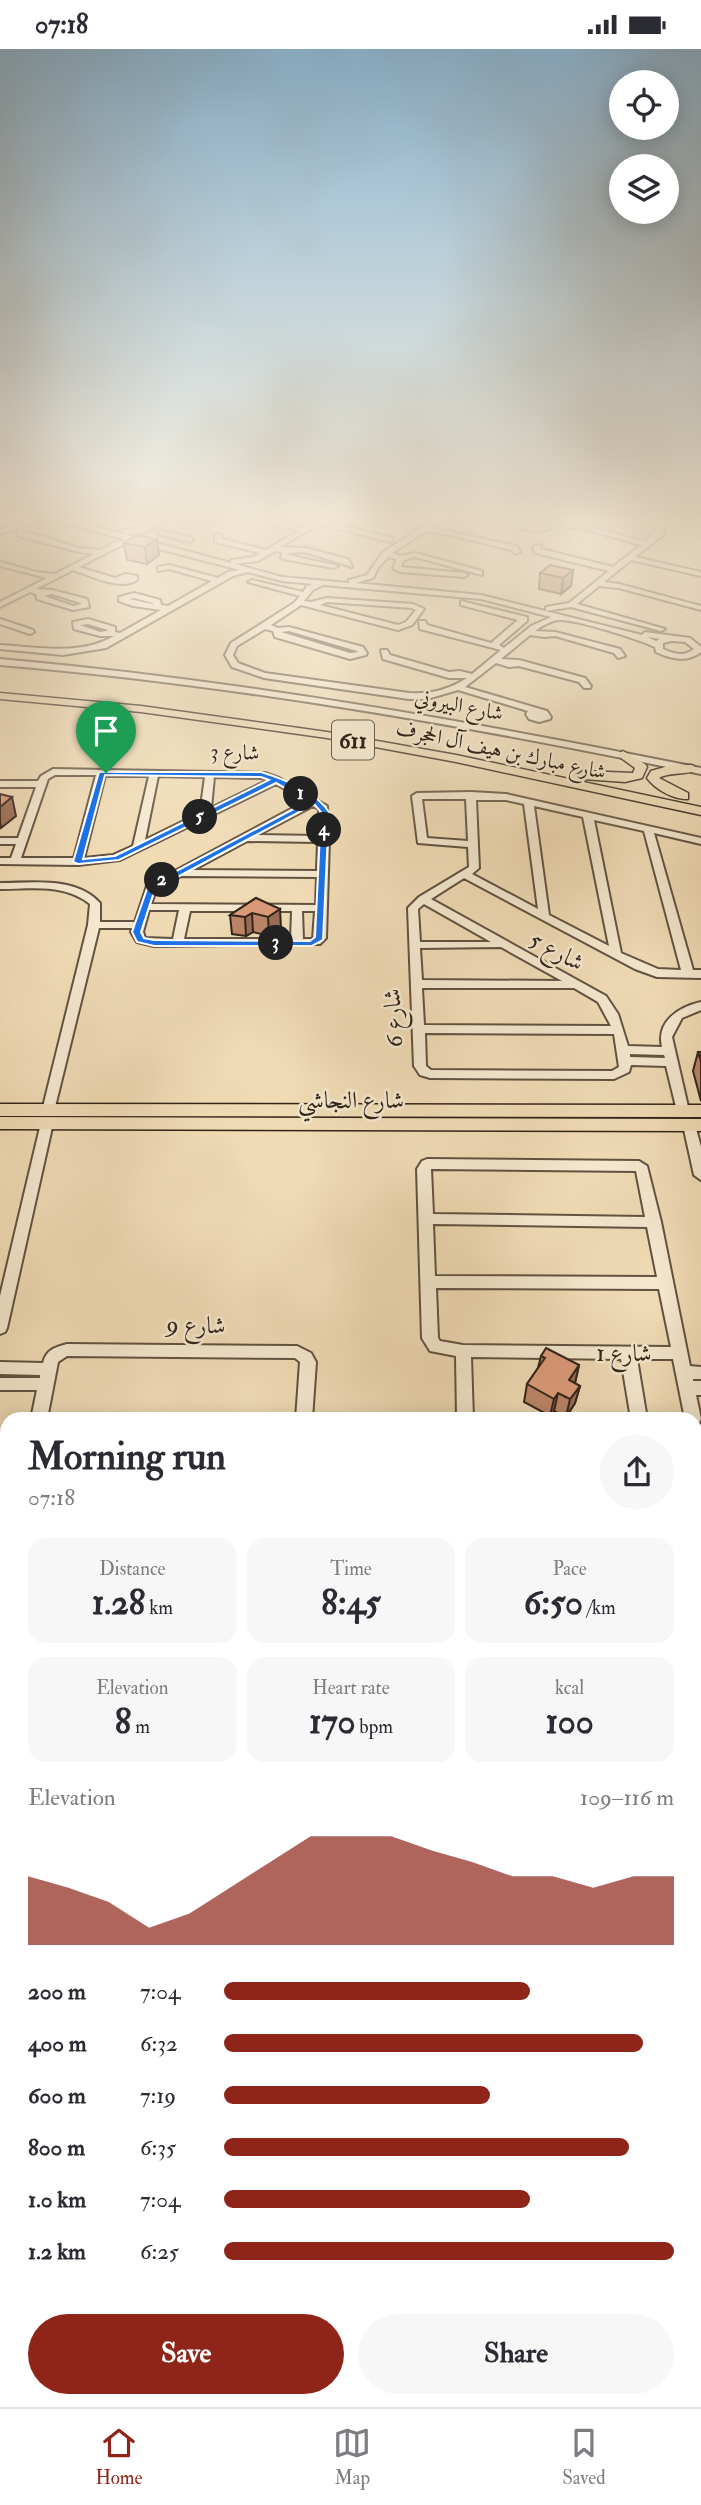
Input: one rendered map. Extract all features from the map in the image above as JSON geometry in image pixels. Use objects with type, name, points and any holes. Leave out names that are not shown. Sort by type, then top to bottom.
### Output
[{"type":"main road","name":"شارع مبارك بن هيف آل الحجرف","points":[[0,686],[154,701],[305,721],[701,799]]},
{"type":"main road","name":"شارع مبارك بن هيف آل الحجرف","points":[[0,696],[91,703],[245,723],[413,751],[701,811]]},
{"type":"main road","points":[[245,723],[302,728],[308,725],[305,721]]},
{"type":"main road","points":[[413,751],[410,745],[427,743]]},
{"type":"main road","points":[[583,775],[625,778],[638,775],[641,767],[623,755]]},
{"type":"main road","points":[[684,796],[658,784],[653,778],[655,774],[665,770],[698,768]]},
{"type":"main road","name":"شارع النجاشي","points":[[0,1110],[47,1117]]},
{"type":"main road","name":"شارع النجاشي","points":[[0,1123],[47,1117],[691,1120],[701,1111]]},
{"type":"street","points":[[14,626],[30,632]]},
{"type":"street","points":[[0,647],[6,658],[77,651],[103,646],[142,626]]},
{"type":"street","points":[[265,626],[277,630],[289,629],[360,649],[363,653],[351,656],[278,635],[277,630]]},
{"type":"street","points":[[265,626],[230,650],[229,655],[235,665],[264,675],[409,696],[443,695],[459,688],[536,626]]},
{"type":"street","points":[[427,626],[505,649]]},
{"type":"street","points":[[451,626],[501,639]]},
{"type":"street","points":[[493,646],[516,626]]},
{"type":"street","points":[[596,626],[643,638],[657,645],[665,654],[685,657],[699,646],[642,626]]},
{"type":"street","points":[[628,626],[672,635]]},
{"type":"street","points":[[529,632],[555,634],[621,654],[610,657],[548,641],[544,635]]},
{"type":"street","points":[[111,633],[123,637]]},
{"type":"street","points":[[657,645],[672,635]]},
{"type":"street","points":[[460,674],[457,668],[395,650],[383,653],[386,657],[449,675],[473,677]]},
{"type":"street","name":"شارع البيروني","points":[[6,658],[253,688],[479,723],[623,755],[698,768]]},
{"type":"street","points":[[494,660],[509,664],[519,663],[582,680],[587,685],[576,688],[510,669],[509,664]]},
{"type":"street","points":[[459,688],[535,710]]},
{"type":"street","name":"شارع البيروني","points":[[497,727],[698,768]]},
{"type":"street","name":"شارع 3","points":[[42,784],[46,775],[53,772],[261,775],[276,779]]},
{"type":"street","points":[[78,862],[101,773]]},
{"type":"street","points":[[138,848],[154,773]]},
{"type":"street","points":[[205,814],[210,774]]},
{"type":"street","points":[[276,779],[314,801],[325,812],[320,938],[312,943],[178,943],[141,940],[138,928],[151,888],[174,873],[314,801]]},
{"type":"street","name":"شارع 3","points":[[0,861],[111,860],[276,779]]},
{"type":"street","points":[[0,784],[42,784],[15,861]]},
{"type":"street","points":[[474,844],[422,841],[416,799],[424,794],[506,797],[701,841]]},
{"type":"street","points":[[423,899],[467,875],[474,868],[471,795]]},
{"type":"street","points":[[529,803],[544,915]]},
{"type":"street","points":[[588,816],[616,954]]},
{"type":"street","points":[[648,829],[688,974]]},
{"type":"street","points":[[242,838],[324,839]]},
{"type":"street","points":[[0,841],[22,841]]},
{"type":"street","points":[[174,873],[322,874]]},
{"type":"street","points":[[467,875],[657,973],[701,974]]},
{"type":"street","points":[[0,886],[70,888],[82,892],[95,903],[93,929],[47,1117],[0,1328]]},
{"type":"street","name":"شارع 5","points":[[423,899],[500,945],[602,999],[611,1008],[623,1061]]},
{"type":"street","name":"شارع 6","points":[[423,899],[413,908],[420,1066],[424,1072],[614,1075],[623,1061],[670,1056]]},
{"type":"street","points":[[144,907],[321,908]]},
{"type":"street","points":[[178,943],[185,907]]},
{"type":"street","points":[[297,908],[297,943]]},
{"type":"street","points":[[93,929],[138,928]]},
{"type":"street","points":[[414,945],[500,945]]},
{"type":"street","points":[[416,984],[574,985]]},
{"type":"street","points":[[701,1006],[686,1010],[669,1025],[666,1037],[691,1120],[701,1175]]},
{"type":"street","points":[[418,1029],[617,1030]]},
{"type":"street","name":"شارع 1","points":[[427,1164],[631,1164],[642,1170],[654,1222],[679,1353],[463,1351],[439,1349],[432,1343],[425,1219],[424,1169],[427,1164]]},
{"type":"street","points":[[425,1219],[654,1222]]},
{"type":"street","points":[[428,1282],[666,1283]]},
{"type":"street","name":"شارع 9","points":[[46,1377],[57,1353],[67,1350],[297,1352],[306,1357],[308,1362],[304,1412]]},
{"type":"street","points":[[463,1351],[466,1412]]},
{"type":"street","points":[[628,1353],[638,1412]]},
{"type":"street","points":[[679,1353],[690,1383],[692,1412]]},
{"type":"street","points":[[0,1368],[46,1377]]},
{"type":"street","points":[[690,1383],[701,1373]]},
{"type":"street","points":[[0,1384],[46,1377]]},
{"type":"street","points":[[40,1412],[46,1377]]},
{"type":"building","points":[[0,794],[12,797],[0,807]]},
{"type":"building","points":[[256,898],[280,909],[268,917],[252,913],[245,917],[230,915]]},
{"type":"building","points":[[546,1348],[579,1365],[569,1380],[580,1386],[570,1399],[558,1393],[554,1399],[527,1384],[545,1358],[541,1356]]},
{"type":"route","points":[[106,773],[101,773],[78,862],[116,858],[276,779],[321,805],[325,812],[320,938],[312,943],[154,943],[141,940],[137,932],[148,891],[155,884],[314,801],[276,779],[267,775],[106,773]]}]
